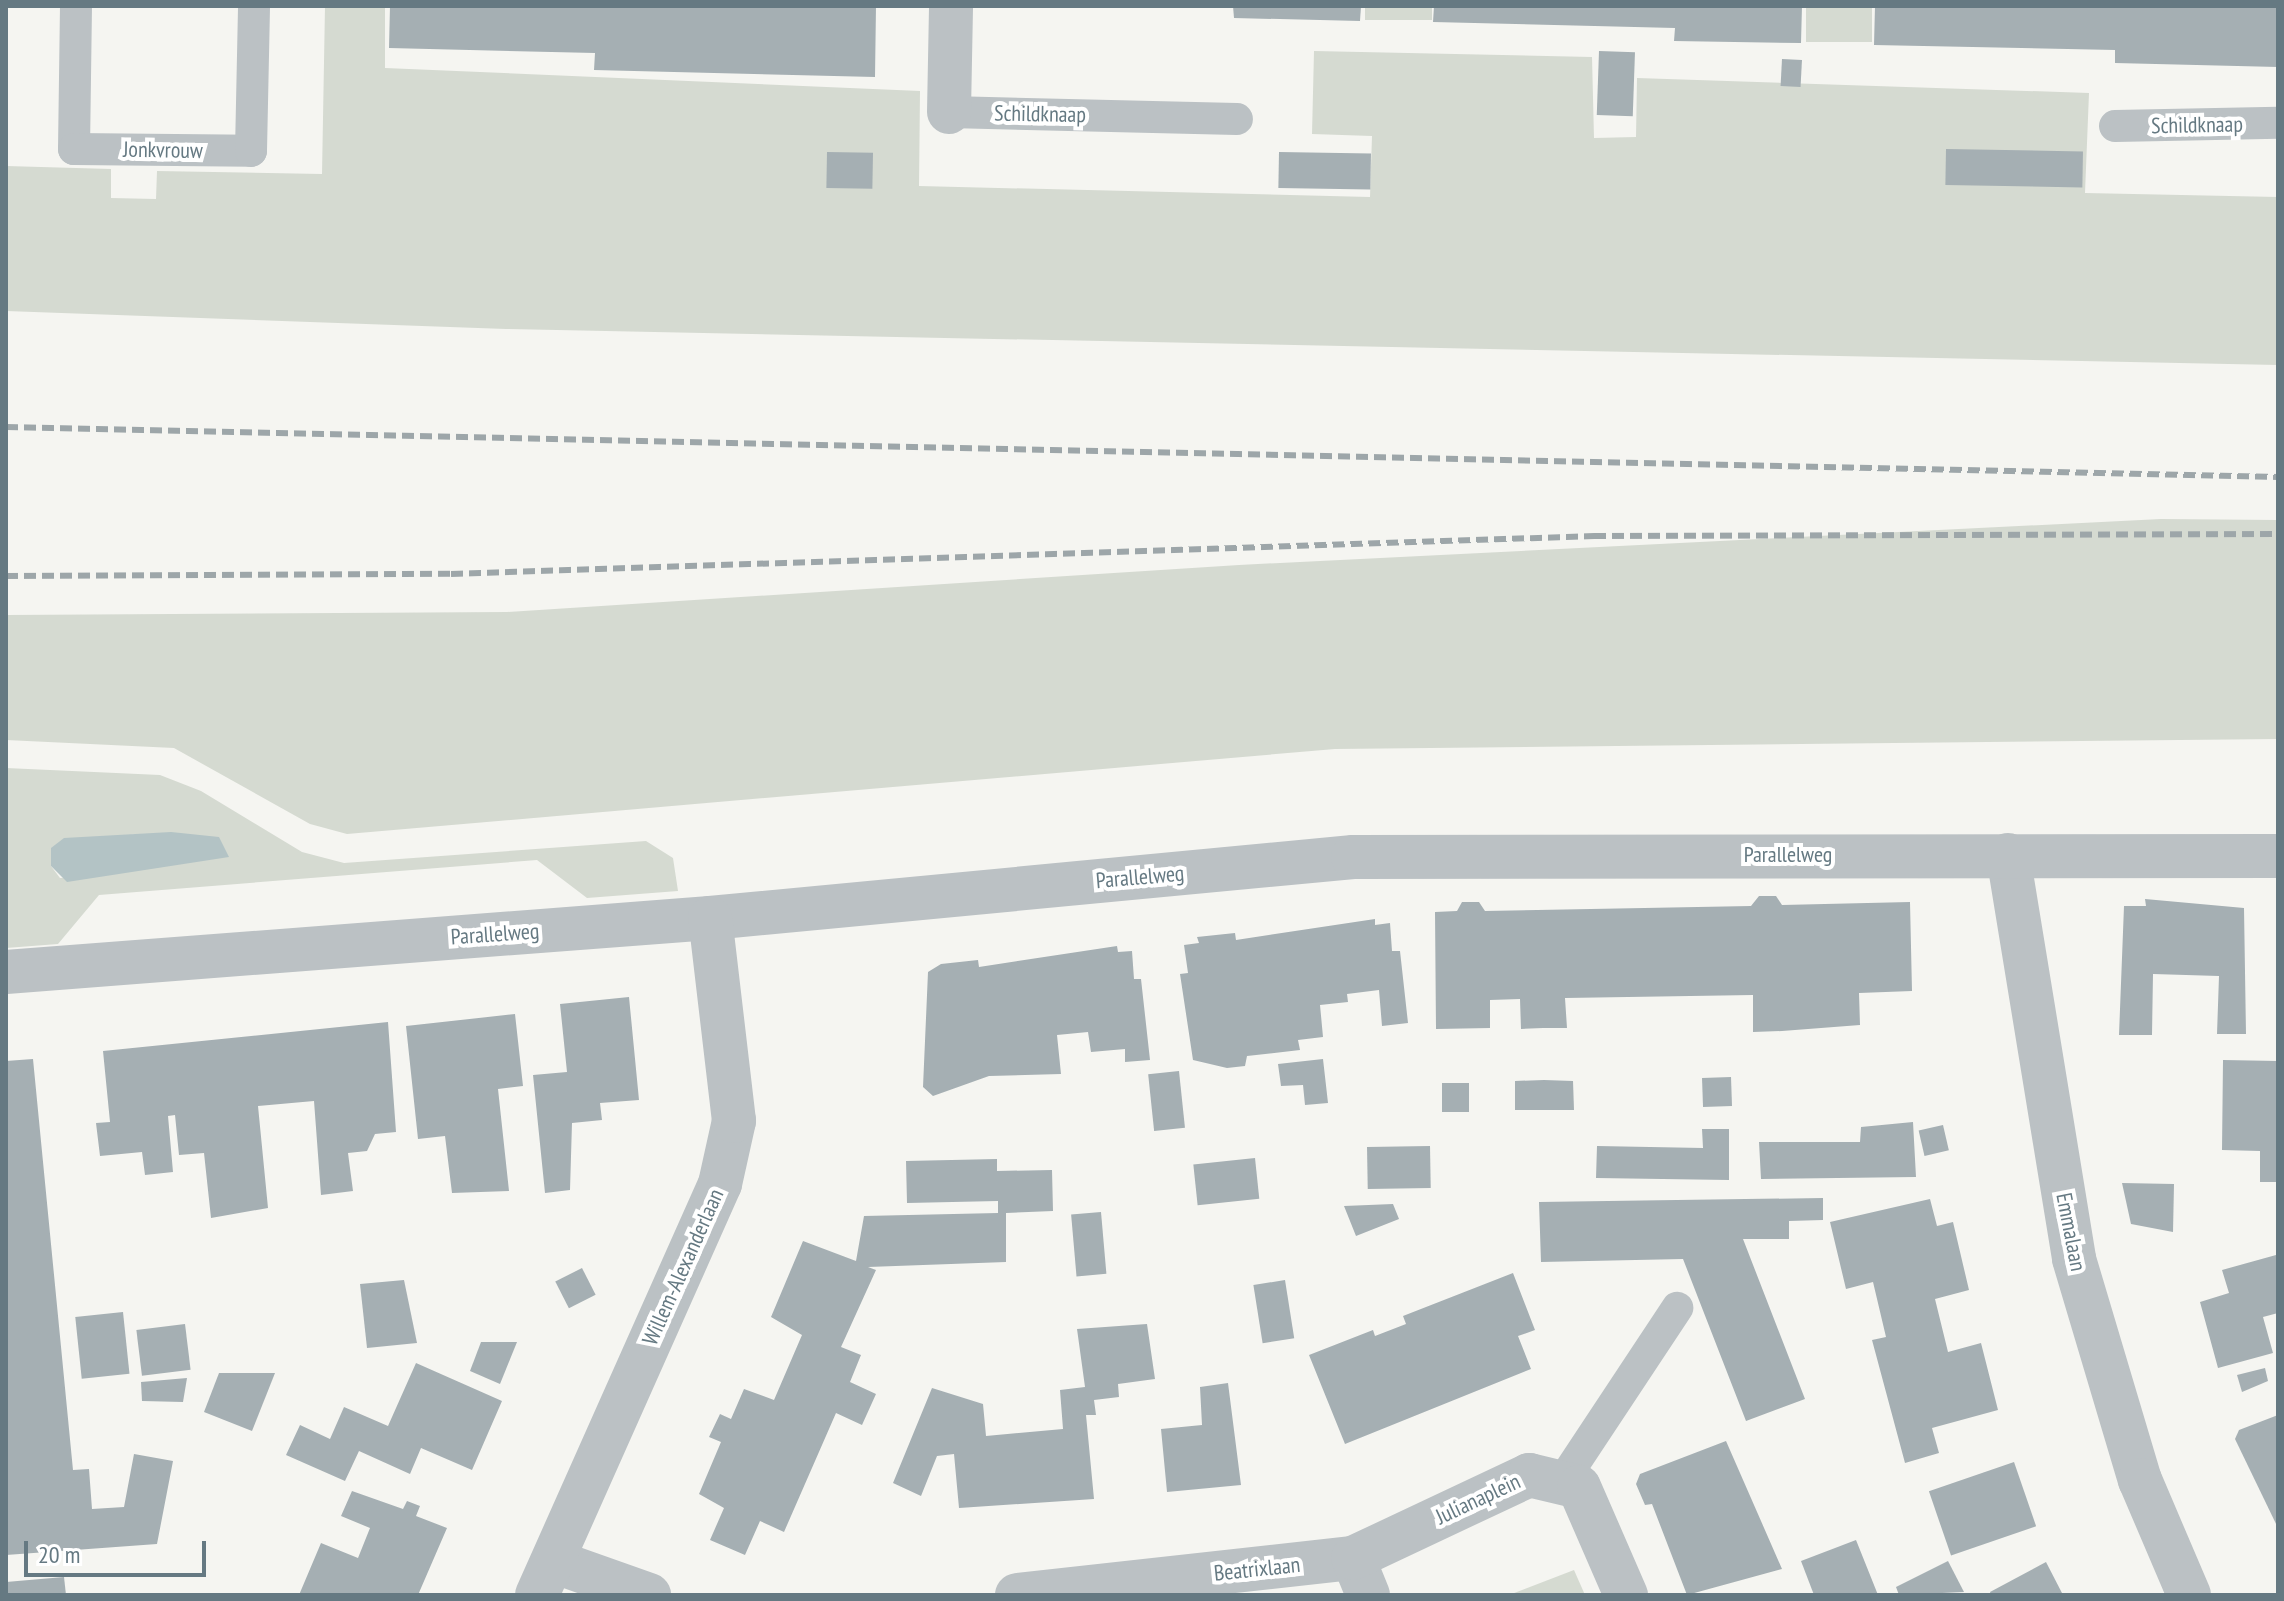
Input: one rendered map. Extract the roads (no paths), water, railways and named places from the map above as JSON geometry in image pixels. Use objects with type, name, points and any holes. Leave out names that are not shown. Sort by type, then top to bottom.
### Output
[{"type":"street","name":"Schildknaap","points":[[949,112],[951,6]]},
{"type":"street","name":"Emmalaan","points":[[2008,855],[2074,1259],[2140,1480],[2189,1595]]},
{"type":"street","name":"Parallelweg","points":[[6,972],[710,918],[1353,857],[2278,856]]},
{"type":"street","name":"Willem-Alexanderlaan","points":[[545,1578],[720,1184],[734,1121],[710,918]]},
{"type":"street","name":"Julianaplein","points":[[1361,1576],[1529,1475],[1562,1482]]},
{"type":"street","points":[[1562,1482],[1579,1487],[1592,1509],[1626,1595]]},
{"type":"street","name":"Beatrixlaan","points":[[1017,1595],[1361,1576]]},
{"type":"street","points":[[545,1578],[649,1595]]},
{"type":"lane","name":"Jonkvrouw","points":[[76,6],[74,149],[251,151],[254,6]]},
{"type":"lane","name":"Schildknaap","points":[[949,112],[1237,119]]},
{"type":"lane","name":"Schildknaap","points":[[2115,126],[2278,123]]},
{"type":"lane","points":[[1562,1482],[1677,1308]]},
{"type":"railway","points":[[6,427],[2278,477]]},
{"type":"railway","points":[[6,576],[451,574],[1594,536],[2278,534]]}]
